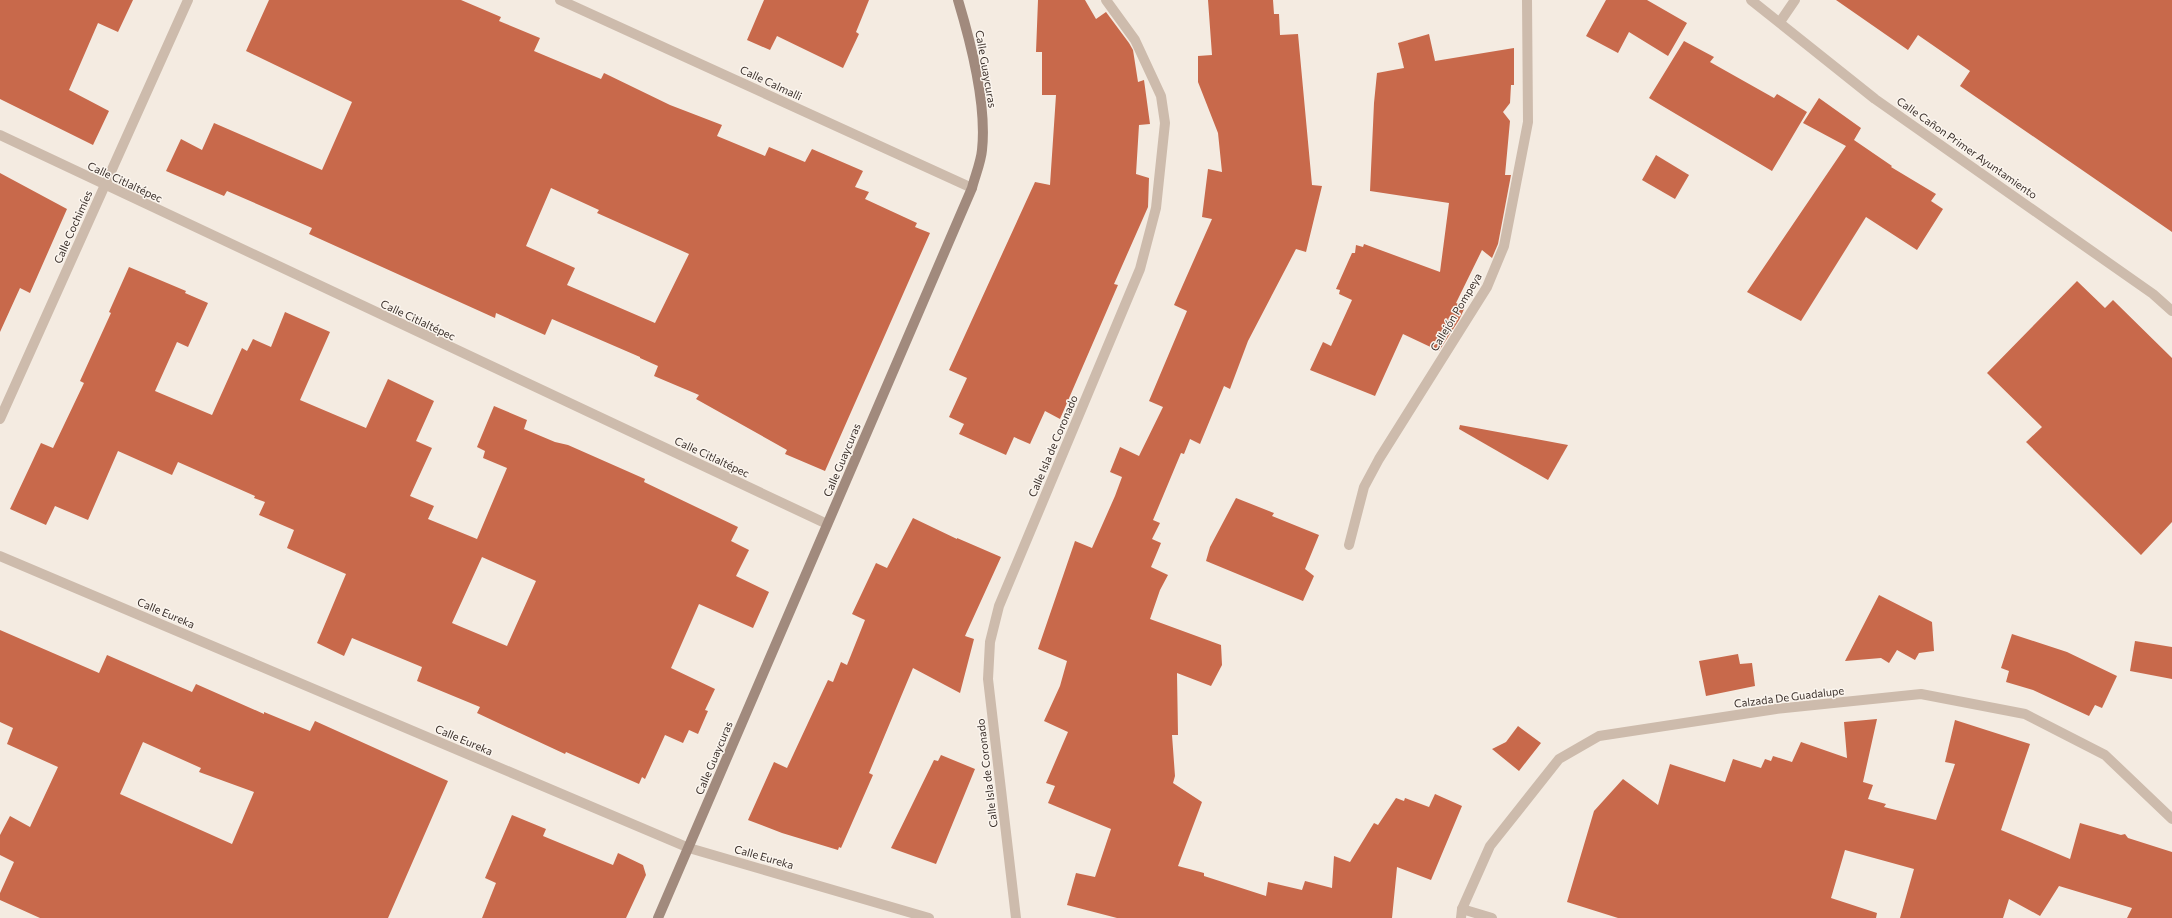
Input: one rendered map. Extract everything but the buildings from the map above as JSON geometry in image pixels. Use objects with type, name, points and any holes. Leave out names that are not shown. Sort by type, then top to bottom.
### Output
[{"type":"street","name":"Calle Cochimíes","points":[[0,419],[188,0]]},
{"type":"street","name":"Calle Calmalli","points":[[560,0],[972,188]]},
{"type":"street","name":"Calle Guaycuras","points":[[658,918],[972,188],[982,150],[982,106],[967,30],[958,0]]},
{"type":"street","name":"Calle Isla de Coronado","points":[[1016,918],[988,679],[990,642],[999,606],[1140,269],[1156,208],[1166,123],[1161,96],[1135,40],[1106,0]]},
{"type":"street","name":"Callejón Pompeya","points":[[1349,545],[1364,487],[1379,459],[1487,287],[1504,246],[1528,122],[1527,0]]},
{"type":"street","name":"Calle Cañon Primer Ayuntamiento","points":[[1751,0],[1875,99],[2153,294],[2172,311]]},
{"type":"street","points":[[1780,22],[1795,0]]},
{"type":"street","name":"Calle Citlaltépec","points":[[0,135],[105,186],[827,524]]},
{"type":"street","name":"Calle Eureka","points":[[0,556],[689,848],[929,918]]},
{"type":"street","name":"Calzada De Guadalupe","points":[[1462,914],[1490,846],[1559,759],[1599,736],[1776,709],[1921,694],[2025,714],[2105,755],[2172,819]]},
{"type":"street","points":[[1462,914],[1492,918]]}]
